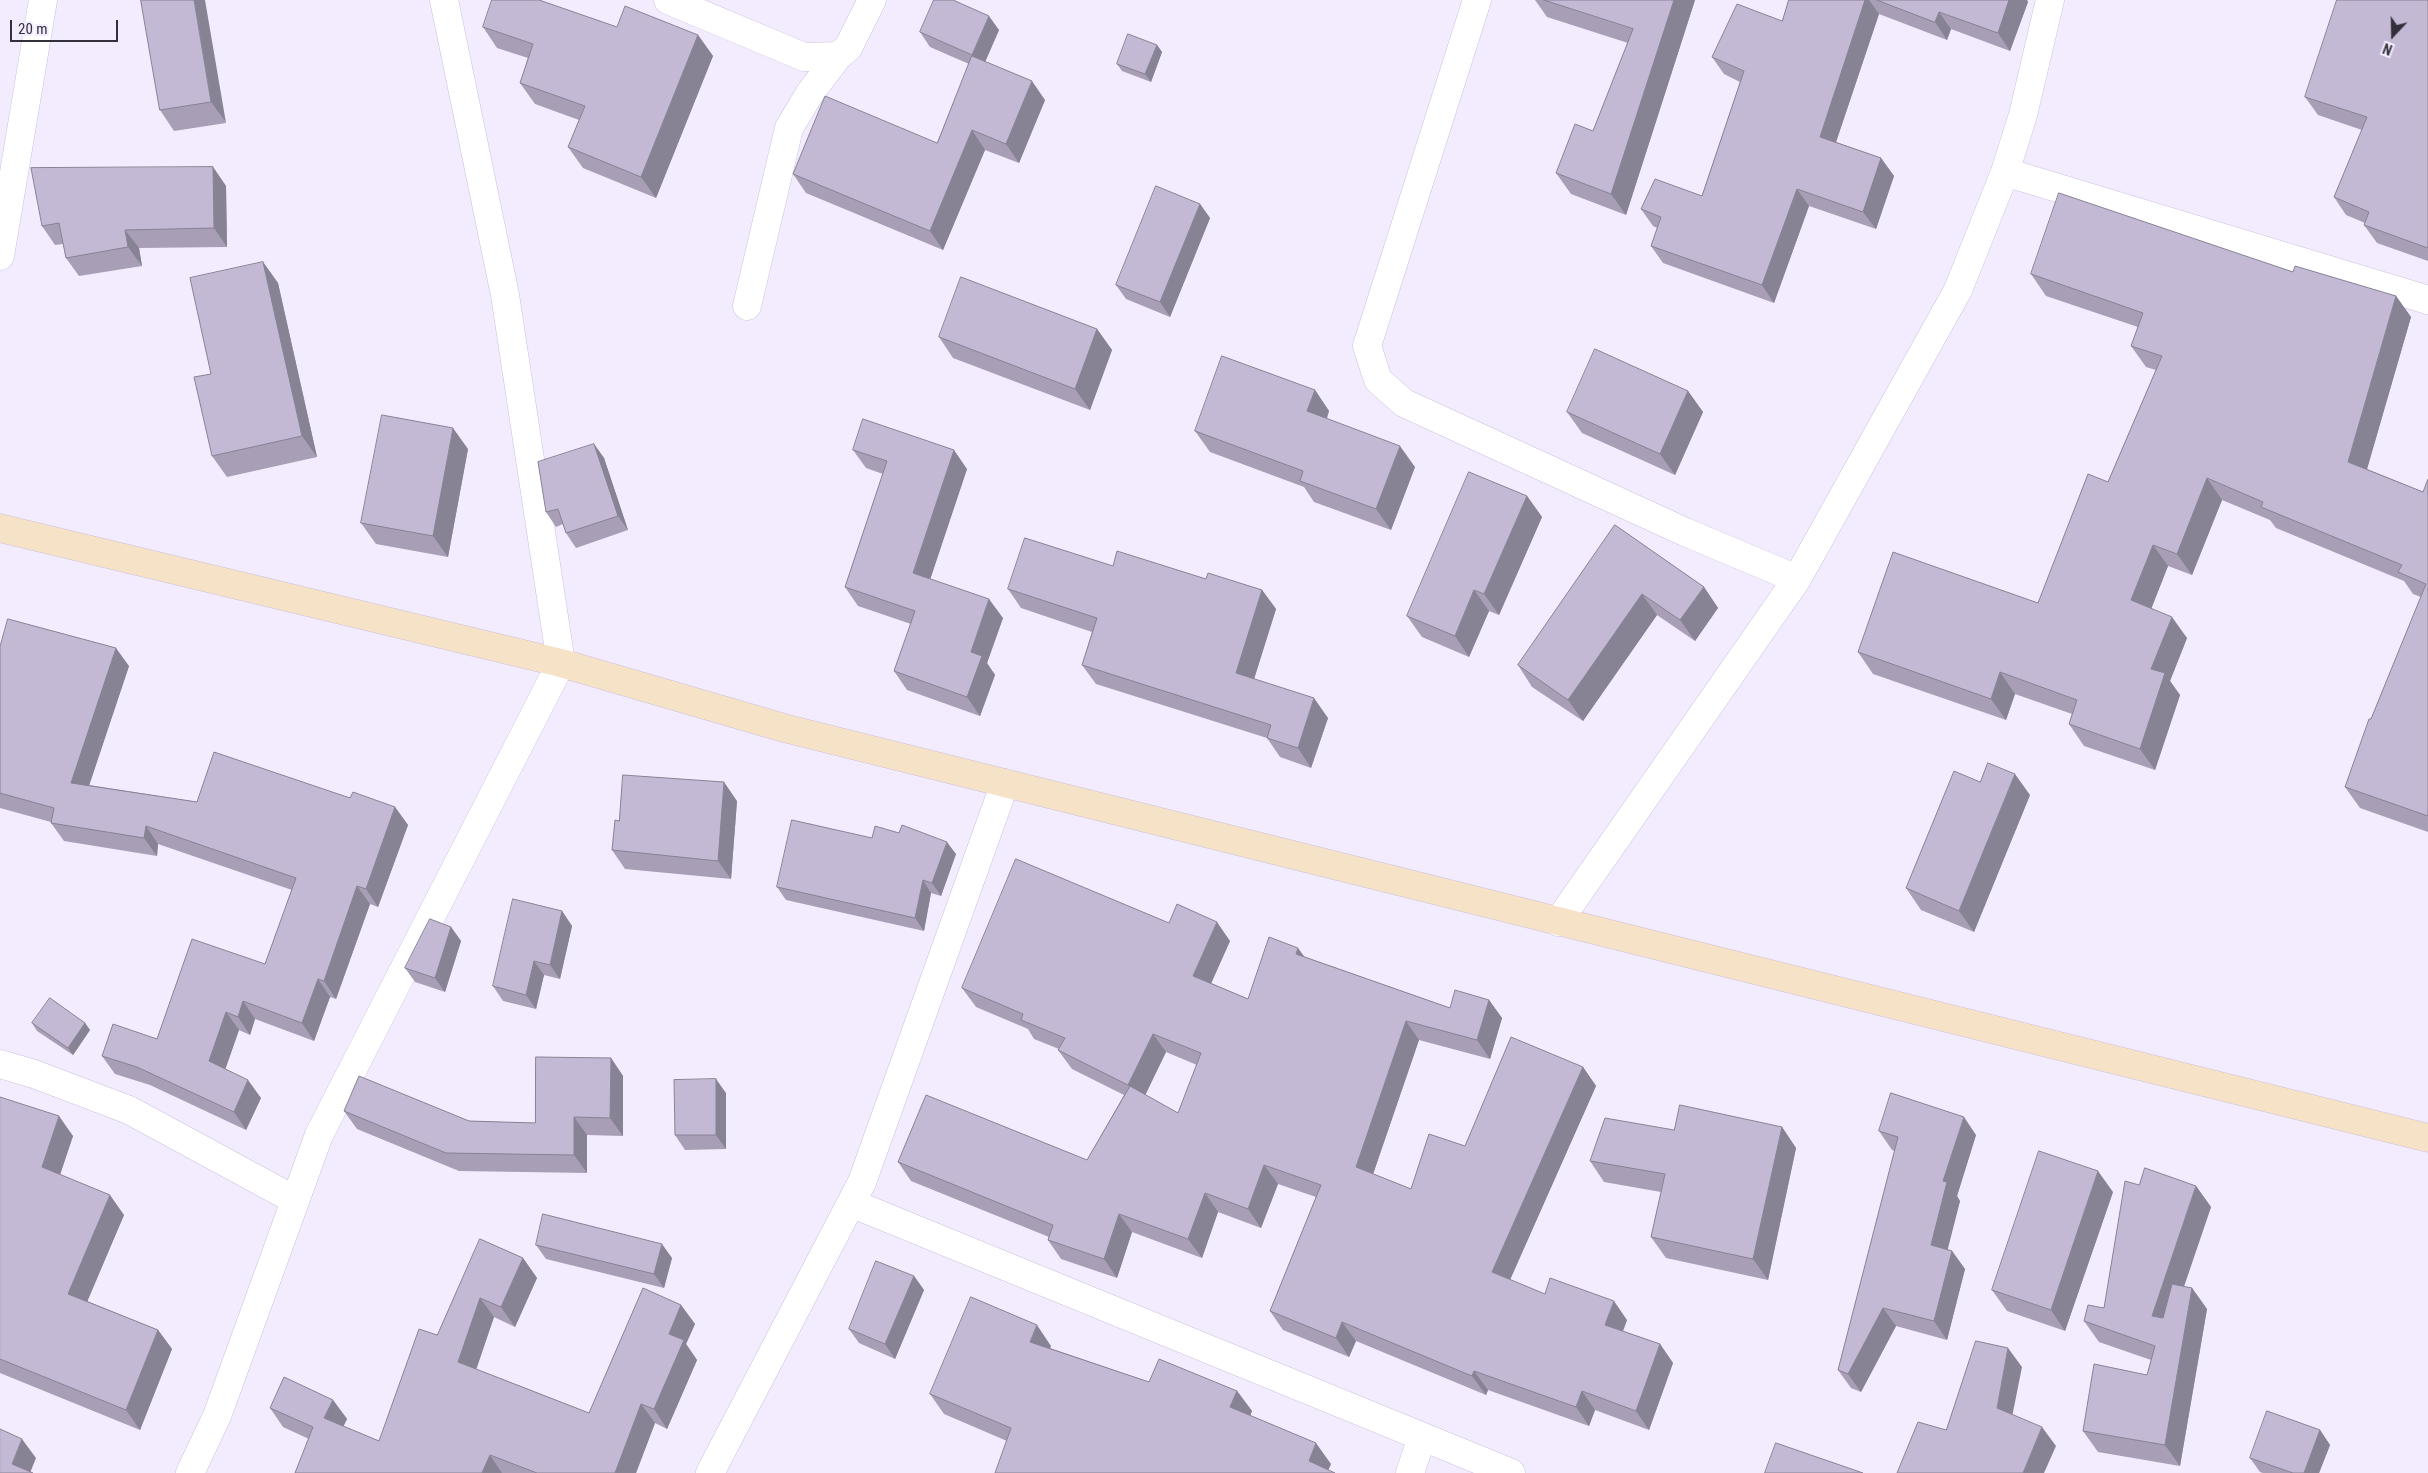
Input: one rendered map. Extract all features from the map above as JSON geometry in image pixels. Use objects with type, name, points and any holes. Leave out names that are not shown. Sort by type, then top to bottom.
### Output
[{"type":"main road","points":[[0,528],[561,663],[784,728],[2428,1138]]},
{"type":"street","points":[[0,256],[43,0]]},
{"type":"street","points":[[190,1473],[217,1416],[319,1136],[561,663],[505,295],[444,0]]},
{"type":"street","points":[[668,0],[804,57],[838,56]]},
{"type":"street","points":[[747,306],[789,128],[810,93],[838,56],[848,48],[872,0]]},
{"type":"street","points":[[1477,0],[1367,346],[1378,380],[1404,403],[1685,532],[1797,579]]},
{"type":"street","points":[[1558,922],[1797,579],[1958,290],[2004,172],[2023,115],[2050,0]]},
{"type":"street","points":[[2004,172],[2428,300]]},
{"type":"street","points":[[710,1473],[862,1182],[1005,783]]},
{"type":"street","points":[[0,1064],[34,1074],[128,1110],[295,1200]]},
{"type":"street","points":[[851,1203],[1511,1473]]},
{"type":"street","points":[[1410,1473],[1422,1437]]},
{"type":"building","points":[[141,0],[194,0],[211,102],[160,110]]},
{"type":"building","points":[[492,0],[539,0],[617,27],[625,6],[698,35],[641,177],[568,147],[585,106],[520,83],[533,44],[483,27]]},
{"type":"building","points":[[934,0],[953,0],[989,16],[972,55],[920,32]]},
{"type":"building","points":[[1544,0],[1674,0],[1611,194],[1556,173],[1575,124],[1593,131],[1633,29]]},
{"type":"building","points":[[1789,0],[1865,0],[1820,137],[1881,158],[1863,212],[1797,189],[1762,285],[1651,246],[1661,217],[1641,209],[1655,179],[1702,196],[1744,71],[1712,57],[1737,4],[1782,21]]},
{"type":"building","points":[[1877,0],[2009,0],[1998,33],[1939,12],[1935,22]]},
{"type":"building","points":[[2337,0],[2428,0],[2428,248],[2364,225],[2369,212],[2334,197],[2367,117],[2305,97]]},
{"type":"building","points":[[1128,34],[1157,45],[1145,74],[1117,64]]},
{"type":"building","points":[[972,56],[1032,81],[1006,144],[972,130],[930,231],[793,174],[825,96],[937,143]]},
{"type":"building","points":[[213,167],[214,228],[125,230],[128,247],[66,258],[59,223],[42,226],[31,168]]},
{"type":"building","points":[[1156,186],[1200,204],[1160,302],[1116,285]]},
{"type":"building","points":[[2059,193],[2293,272],[2295,266],[2396,296],[2348,462],[2423,492],[2428,479],[2428,816],[2345,787],[2369,719],[2371,719],[2426,584],[2398,572],[2402,565],[2261,507],[2263,502],[2207,478],[2177,554],[2153,545],[2131,600],[2172,617],[2151,669],[2165,673],[2140,749],[2069,724],[2077,700],[2000,672],[1991,699],[1858,652],[1893,552],[2038,603],[2088,474],[2108,482],[2162,356],[2131,346],[2143,313],[2031,274]]},
{"type":"building","points":[[263,262],[302,436],[212,456],[194,377],[211,374],[190,278]]},
{"type":"building","points":[[961,277],[1097,329],[1075,389],[939,337]]},
{"type":"building","points":[[1595,349],[1688,391],[1660,454],[1567,412]]},
{"type":"building","points":[[1222,356],[1315,390],[1307,411],[1400,446],[1376,509],[1300,481],[1303,471],[1195,431]]},
{"type":"building","points":[[382,415],[453,428],[433,536],[361,523]]},
{"type":"building","points":[[863,419],[954,450],[913,573],[989,599],[971,652],[982,656],[967,697],[894,671],[915,611],[845,587],[887,461],[853,450]]},
{"type":"building","points":[[594,444],[618,516],[566,533],[558,509],[546,512],[538,462]]},
{"type":"building","points":[[1469,472],[1527,496],[1484,594],[1474,590],[1455,636],[1407,616]]},
{"type":"building","points":[[1615,525],[1704,587],[1680,620],[1642,594],[1568,700],[1518,665]]},
{"type":"building","points":[[1025,538],[1113,566],[1117,551],[1206,579],[1208,573],[1262,590],[1236,673],[1314,698],[1298,748],[1267,738],[1271,725],[1082,665],[1097,618],[1008,589]]},
{"type":"building","points":[[8,619],[116,648],[71,783],[197,802],[214,752],[350,798],[353,792],[395,807],[366,889],[357,886],[324,981],[318,979],[302,1023],[243,1001],[238,1017],[226,1012],[209,1061],[248,1080],[234,1112],[137,1067],[102,1056],[113,1024],[157,1039],[192,939],[265,964],[296,878],[146,826],[144,838],[51,823],[54,808],[0,793],[0,647]]},
{"type":"building","points":[[1988,763],[2015,774],[1959,911],[1906,888],[1954,771],[1980,782]]},
{"type":"building","points":[[623,775],[724,782],[718,861],[612,850],[615,820],[619,821]]},
{"type":"building","points":[[792,820],[872,838],[875,826],[899,833],[902,825],[947,842],[932,883],[923,880],[915,918],[777,887]]},
{"type":"building","points":[[1016,859],[1169,923],[1177,904],[1217,922],[1193,976],[1248,999],[1269,937],[1298,948],[1296,954],[1450,1008],[1455,990],[1489,1000],[1477,1040],[1406,1021],[1356,1167],[1411,1189],[1429,1134],[1465,1146],[1511,1037],[1583,1067],[1492,1272],[1545,1294],[1550,1278],[1614,1301],[1605,1325],[1660,1344],[1636,1411],[1582,1391],[1576,1407],[1474,1371],[1472,1376],[1342,1322],[1336,1338],[1270,1311],[1321,1185],[1264,1165],[1248,1209],[1205,1193],[1188,1239],[1119,1214],[1104,1259],[1048,1240],[1053,1225],[898,1162],[926,1095],[1087,1160],[1130,1086],[1178,1113],[1201,1053],[1153,1034],[1128,1085],[1058,1050],[1065,1038],[1021,1020],[1023,1014],[962,988]]},
{"type":"building","points":[[513,899],[562,911],[550,965],[534,961],[526,995],[493,986]]},
{"type":"building","points":[[430,919],[451,927],[435,978],[405,968]]},
{"type":"building","points":[[50,998],[85,1023],[68,1048],[32,1023]]},
{"type":"building","points":[[536,1057],[611,1058],[610,1118],[574,1117],[574,1155],[446,1153],[344,1111],[359,1076],[469,1121],[535,1123]]},
{"type":"building","points":[[716,1079],[716,1135],[675,1135],[674,1080]]},
{"type":"building","points":[[1891,1093],[1964,1117],[1943,1181],[1947,1182],[1931,1245],[1952,1251],[1934,1321],[1883,1308],[1848,1374],[1838,1370],[1898,1137],[1879,1131]]},
{"type":"building","points":[[0,1097],[59,1116],[42,1167],[110,1195],[68,1294],[158,1330],[126,1410],[0,1359]]},
{"type":"building","points":[[1680,1105],[1782,1127],[1753,1259],[1651,1237],[1665,1174],[1590,1161],[1605,1118],[1674,1130]]},
{"type":"building","points":[[2039,1151],[2098,1171],[2051,1310],[1992,1290]]},
{"type":"building","points":[[2145,1168],[2196,1186],[2152,1316],[2163,1318],[2172,1284],[2192,1288],[2165,1445],[2083,1431],[2094,1364],[2147,1375],[2155,1346],[2084,1321],[2088,1305],[2104,1308],[2125,1181],[2139,1185]]},
{"type":"building","points":[[543,1214],[662,1244],[654,1274],[536,1245]]},
{"type":"building","points":[[480,1239],[523,1258],[501,1307],[480,1298],[458,1362],[589,1413],[643,1288],[681,1305],[669,1334],[684,1340],[654,1409],[641,1404],[615,1473],[537,1473],[490,1455],[482,1473],[295,1473],[313,1427],[270,1408],[284,1377],[333,1400],[324,1418],[379,1441],[419,1329],[437,1335]]},
{"type":"building","points":[[876,1261],[914,1276],[885,1344],[849,1329]]},
{"type":"building","points":[[971,1297],[1037,1325],[1030,1342],[1149,1382],[1159,1359],[1237,1391],[1230,1407],[1316,1443],[1309,1461],[1335,1473],[995,1473],[1011,1428],[930,1394]]},
{"type":"building","points":[[1976,1341],[2008,1348],[1997,1408],[2042,1427],[2023,1473],[1897,1473],[1918,1422],[1946,1430]]},
{"type":"building","points":[[2267,1411],[2320,1430],[2304,1473],[2293,1473],[2250,1458]]},
{"type":"building","points":[[0,1429],[22,1439],[12,1464],[33,1473],[0,1473]]},
{"type":"building","points":[[1776,1443],[1863,1473],[1765,1473]]}]
